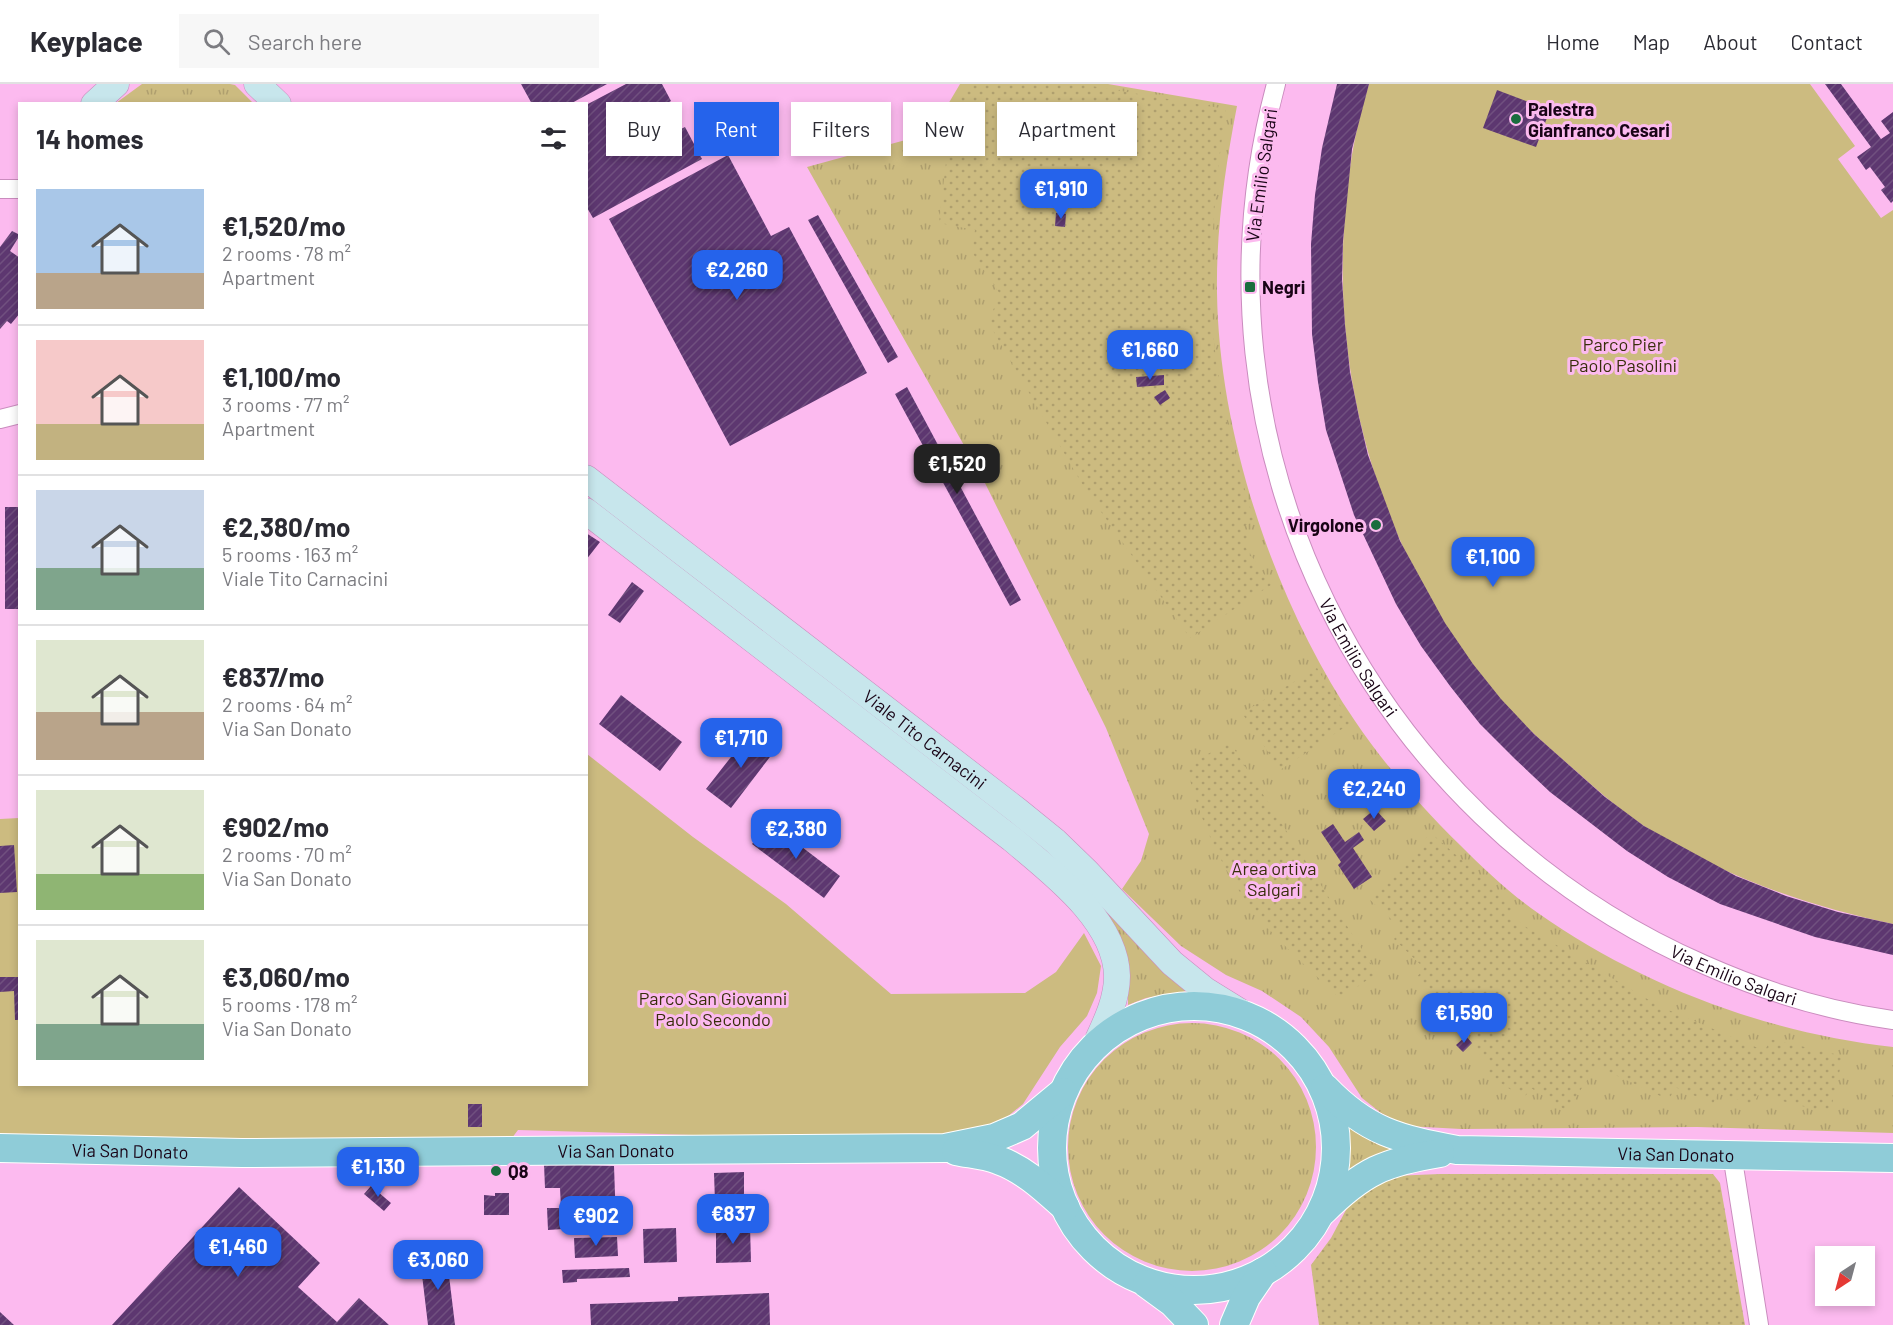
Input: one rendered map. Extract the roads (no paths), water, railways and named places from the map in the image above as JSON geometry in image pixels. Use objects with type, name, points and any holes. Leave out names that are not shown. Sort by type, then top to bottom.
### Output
[{"type":"main road","points":[[95,97],[116,84]]},
{"type":"main road","points":[[257,84],[276,102]]},
{"type":"main road","name":"Viale Tito Carnacini","points":[[588,479],[1055,841],[1172,963],[1205,990],[1247,1016]]},
{"type":"main road","name":"Viale Tito Carnacini","points":[[588,514],[1012,839],[1082,903],[1103,930],[1112,950],[1117,974],[1114,999],[1095,1046]]},
{"type":"main road","points":[[1140,1279],[1172,1288],[1205,1289],[1234,1284],[1263,1272],[1286,1257],[1305,1238],[1322,1212],[1336,1164],[1336,1138],[1332,1112],[1321,1084],[1308,1062],[1292,1045],[1270,1028],[1247,1016],[1222,1009],[1198,1006],[1169,1008],[1142,1016],[1117,1028],[1095,1046],[1079,1064],[1063,1092],[1053,1136],[1053,1158],[1057,1182],[1066,1208],[1079,1231],[1096,1250],[1173,1303],[1194,1325]]},
{"type":"main road","name":"Via San Donato","points":[[1321,1084],[1359,1119],[1381,1132],[1457,1150],[1893,1158]]},
{"type":"main road","name":"Via San Donato","points":[[0,1148],[242,1153],[945,1148],[994,1138],[1022,1126],[1063,1092]]},
{"type":"main road","name":"Via San Donato","points":[[945,1148],[998,1160],[1037,1182],[1066,1208]]},
{"type":"main road","name":"Via San Donato","points":[[1322,1212],[1341,1192],[1363,1176],[1386,1165],[1410,1158],[1457,1150]]},
{"type":"main road","points":[[1234,1325],[1237,1313],[1263,1272]]},
{"type":"street","name":"Via Emilio Salgari","points":[[1276,84],[1262,147],[1250,263],[1253,338],[1263,408],[1291,519],[1306,556],[1340,629],[1384,702],[1443,778],[1476,812],[1511,845],[1550,876],[1598,909],[1677,953],[1754,985],[1803,1002],[1893,1020]]},
{"type":"street","points":[[0,189],[18,189]]},
{"type":"street","points":[[0,418],[18,414]]},
{"type":"street","points":[[1732,1154],[1759,1325]]},
{"type":"place","name":"Palestra Gianfranco Cesari","points":[[1516,119]]},
{"type":"place","name":"Negri","points":[[1250,287]]},
{"type":"place","name":"Virgolone","points":[[1376,525]]},
{"type":"place","name":"Q8","points":[[496,1171]]},
{"type":"park label","name":"Parco Pier Paolo Pasolini","points":[[1623,354]]},
{"type":"park label","name":"Area ortiva Salgari","points":[[1274,878]]},
{"type":"park label","name":"Parco San Giovanni Paolo Secondo","points":[[713,1008]]}]
